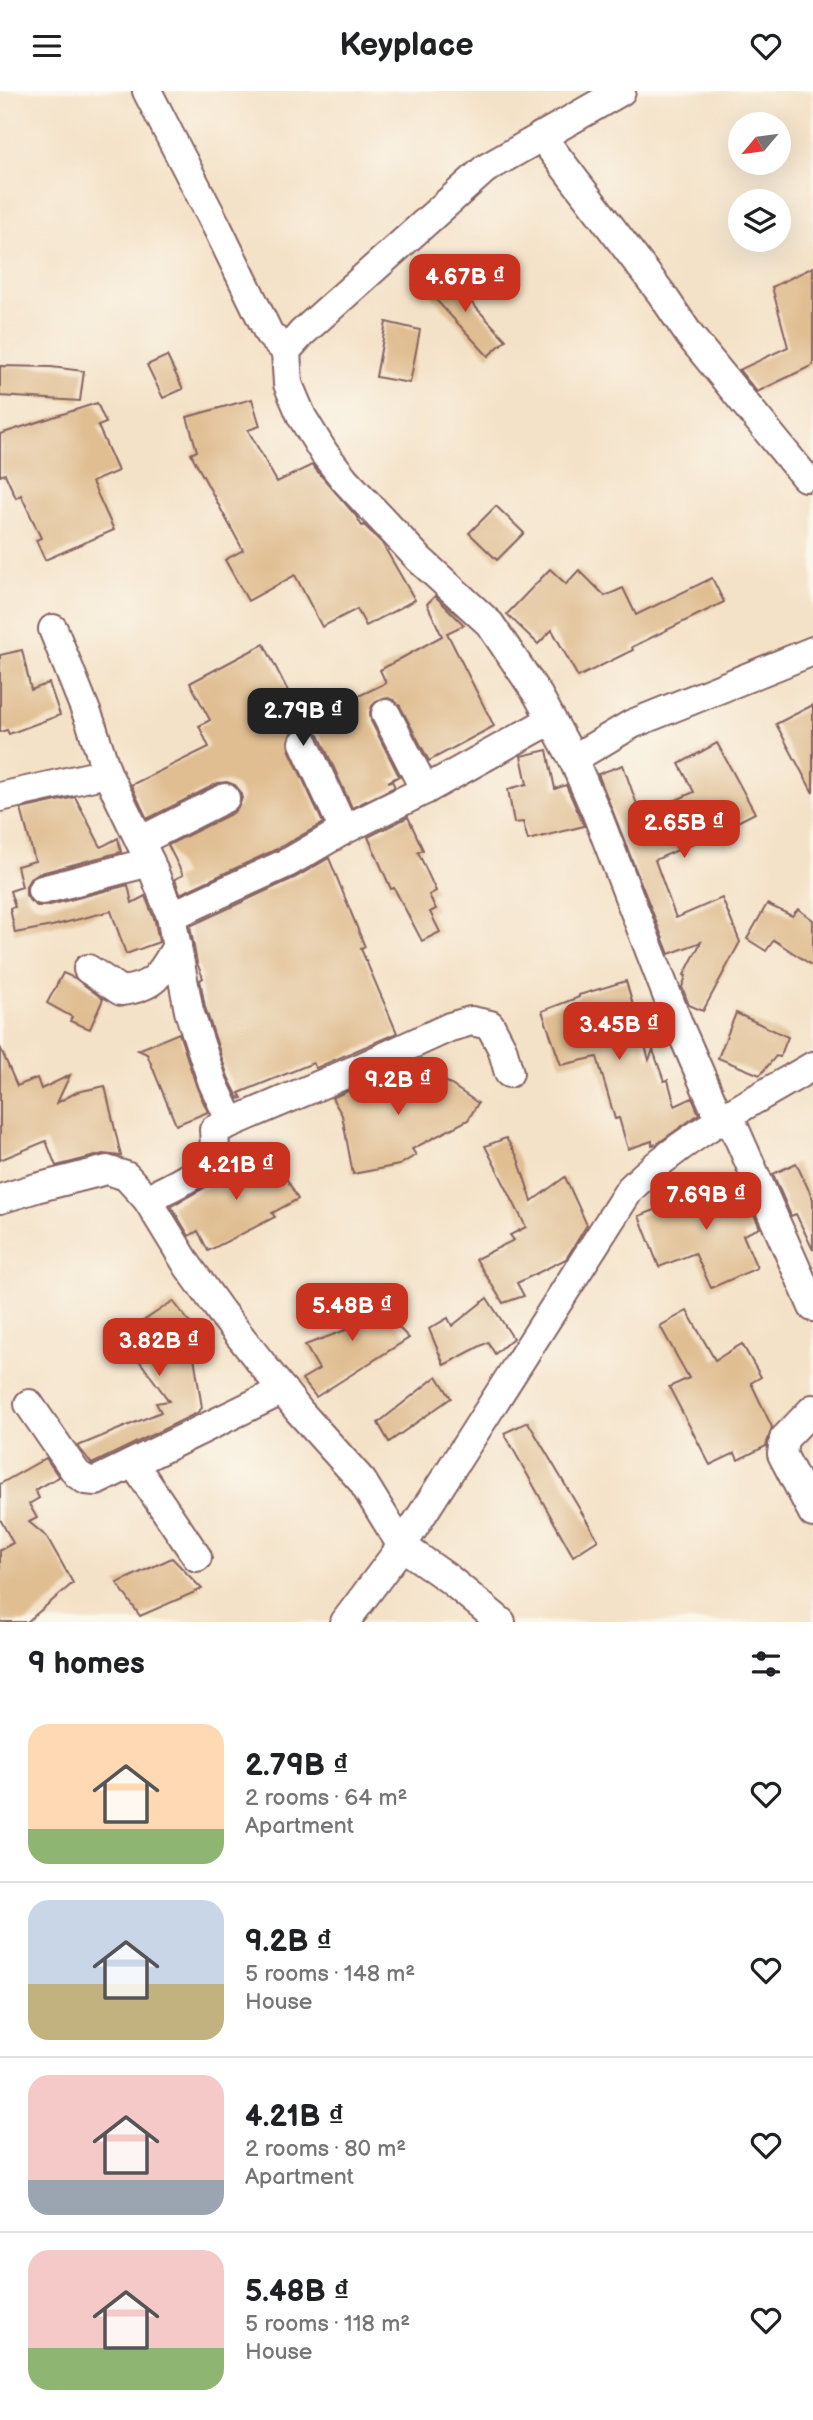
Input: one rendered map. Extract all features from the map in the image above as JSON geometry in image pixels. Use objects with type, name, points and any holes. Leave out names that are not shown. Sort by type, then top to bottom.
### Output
[{"type":"street","points":[[147,91],[269,334],[286,351],[288,384],[302,417],[324,453],[345,480],[419,559],[490,624],[512,654],[573,759],[704,1086],[725,1118],[813,1307]]},
{"type":"street","points":[[286,351],[302,333],[485,169],[621,91]]},
{"type":"street","points":[[541,135],[690,336],[805,477]]},
{"type":"street","points":[[53,629],[91,724],[107,773],[145,851],[171,916],[190,1010],[213,1083],[231,1122]]},
{"type":"street","points":[[573,759],[632,724],[813,651]]},
{"type":"street","points":[[386,714],[425,790]]},
{"type":"street","points":[[171,916],[289,862],[551,720]]},
{"type":"street","points":[[304,743],[344,830]]},
{"type":"street","points":[[0,797],[107,773]]},
{"type":"street","points":[[42,890],[145,851],[225,798]]},
{"type":"street","points":[[88,969],[121,991],[140,989],[160,976],[177,946]]},
{"type":"street","points":[[147,1199],[210,1161],[215,1147],[214,1130],[450,1027],[471,1021],[490,1025],[502,1048],[509,1073]]},
{"type":"street","points":[[345,1622],[401,1546],[630,1189],[653,1166],[725,1118],[813,1066]]},
{"type":"street","points":[[0,1199],[107,1170],[126,1176],[147,1199],[188,1266],[221,1311],[299,1411],[362,1481],[401,1546],[449,1579],[501,1622]]},
{"type":"street","points":[[29,1404],[76,1474],[86,1481],[96,1481],[283,1390]]},
{"type":"street","points":[[813,1409],[783,1439],[782,1454],[813,1513]]},
{"type":"street","points":[[134,1464],[197,1557]]},
{"type":"building","points":[[813,267],[813,365],[757,392],[739,370],[788,347],[772,287]]},
{"type":"building","points":[[442,271],[506,340],[488,356],[425,288]]},
{"type":"building","points":[[386,322],[420,330],[410,383],[376,377]]},
{"type":"building","points":[[167,356],[183,389],[163,398],[147,365]]},
{"type":"building","points":[[0,366],[84,371],[80,401],[0,396]]},
{"type":"building","points":[[252,399],[260,426],[248,430],[277,482],[312,465],[362,526],[382,543],[415,600],[366,626],[357,609],[322,627],[295,575],[248,601],[225,560],[243,550],[191,454],[197,451],[187,417]]},
{"type":"building","points":[[97,403],[106,423],[98,426],[118,471],[92,482],[114,530],[45,560],[36,540],[41,538],[21,495],[16,498],[5,474],[0,476],[0,434]]},
{"type":"building","points":[[496,506],[524,533],[497,560],[469,533]]},
{"type":"building","points":[[550,569],[566,584],[579,570],[605,596],[623,588],[636,615],[712,578],[724,602],[578,677],[552,630],[538,644],[507,614]]},
{"type":"building","points":[[435,596],[464,625],[447,633],[494,726],[429,761],[400,706],[388,698],[378,700],[370,712],[371,721],[399,776],[388,782],[392,781],[395,787],[352,808],[319,735],[313,729],[296,728],[288,741],[289,749],[323,823],[281,847],[180,894],[175,879],[183,875],[168,845],[233,813],[242,798],[235,785],[218,783],[147,819],[131,785],[209,747],[199,726],[210,720],[190,683],[264,644],[293,701],[317,689],[327,711],[386,683],[380,670],[442,636],[427,604]]},
{"type":"building","points":[[22,650],[31,690],[49,683],[60,715],[9,734],[7,730],[0,732],[0,655]]},
{"type":"building","points":[[813,705],[813,793],[776,724]]},
{"type":"building","points":[[717,743],[755,813],[655,860],[676,918],[722,898],[740,942],[703,1011],[689,1005],[682,987],[686,976],[684,975],[701,942],[669,954],[598,774],[623,765],[641,816],[694,792],[679,764]]},
{"type":"building","points":[[547,750],[555,789],[566,785],[584,826],[528,840],[523,822],[514,823],[508,789],[527,784],[521,756]]},
{"type":"building","points":[[75,797],[101,847],[118,838],[121,852],[37,874],[26,886],[26,895],[37,906],[46,906],[128,885],[132,903],[145,896],[155,921],[159,942],[126,954],[111,911],[15,933],[10,908],[15,907],[10,891],[22,887],[17,866],[35,861],[21,809]]},
{"type":"building","points":[[408,817],[423,850],[418,852],[436,891],[429,895],[436,909],[430,912],[440,932],[422,941],[394,888],[391,889],[368,837]]},
{"type":"building","points":[[329,858],[365,947],[361,949],[397,1033],[316,1068],[313,1063],[239,1093],[242,1098],[239,1099],[228,1077],[205,1007],[200,980],[203,978],[197,963],[190,926],[296,877]]},
{"type":"building","points":[[767,904],[792,916],[798,909],[813,920],[813,966],[774,940],[766,951],[747,939]]},
{"type":"building","points":[[63,973],[75,978],[103,999],[90,1029],[70,1021],[72,1017],[47,1003]]},
{"type":"building","points":[[626,981],[649,1060],[653,1050],[664,1081],[668,1080],[675,1106],[692,1098],[699,1114],[657,1144],[652,1145],[652,1141],[628,1149],[619,1118],[615,1119],[597,1057],[561,1065],[542,1011],[579,995]]},
{"type":"building","points":[[736,1013],[788,1037],[780,1057],[776,1056],[760,1075],[718,1058]]},
{"type":"building","points":[[179,1033],[208,1112],[176,1125],[147,1054],[138,1050]]},
{"type":"building","points":[[0,1047],[17,1086],[37,1078],[41,1089],[70,1075],[57,1103],[77,1092],[105,1086],[121,1156],[103,1154],[56,1166],[46,1141],[0,1160]]},
{"type":"building","points":[[411,1063],[425,1089],[435,1074],[478,1103],[468,1120],[412,1149],[416,1155],[399,1165],[353,1174],[342,1115],[332,1098]]},
{"type":"building","points":[[506,1138],[517,1156],[532,1201],[565,1177],[587,1225],[566,1259],[517,1283],[524,1296],[503,1303],[476,1259],[514,1240],[510,1235],[526,1227],[485,1146]]},
{"type":"building","points":[[271,1151],[298,1199],[272,1213],[275,1217],[208,1251],[198,1231],[189,1236],[171,1206]]},
{"type":"building","points":[[796,1163],[813,1199],[813,1250],[796,1214],[791,1216],[773,1174]]},
{"type":"building","points":[[738,1178],[760,1228],[743,1235],[757,1268],[711,1288],[695,1253],[659,1267],[639,1216]]},
{"type":"building","points":[[363,1291],[409,1338],[316,1397],[302,1379],[319,1369],[305,1345],[346,1330],[334,1310]]},
{"type":"building","points":[[487,1298],[513,1338],[495,1354],[488,1342],[444,1365],[429,1329],[448,1318],[452,1326]]},
{"type":"building","points":[[173,1301],[205,1342],[193,1350],[202,1408],[197,1413],[92,1464],[78,1446],[161,1412],[156,1403],[169,1401],[121,1336]]},
{"type":"building","points":[[687,1311],[715,1360],[742,1344],[761,1377],[751,1383],[772,1427],[766,1446],[738,1460],[735,1453],[710,1465],[669,1387],[689,1378],[660,1326]]},
{"type":"building","points":[[437,1376],[451,1398],[389,1442],[378,1423]]},
{"type":"building","points":[[528,1422],[598,1540],[573,1556],[504,1433]]},
{"type":"building","points":[[46,1458],[59,1477],[35,1490],[39,1498],[29,1504],[37,1518],[29,1522],[47,1537],[73,1583],[27,1622],[0,1622],[0,1550],[13,1543],[0,1519],[0,1484]]},
{"type":"building","points":[[172,1558],[202,1589],[140,1616],[117,1583]]}]
